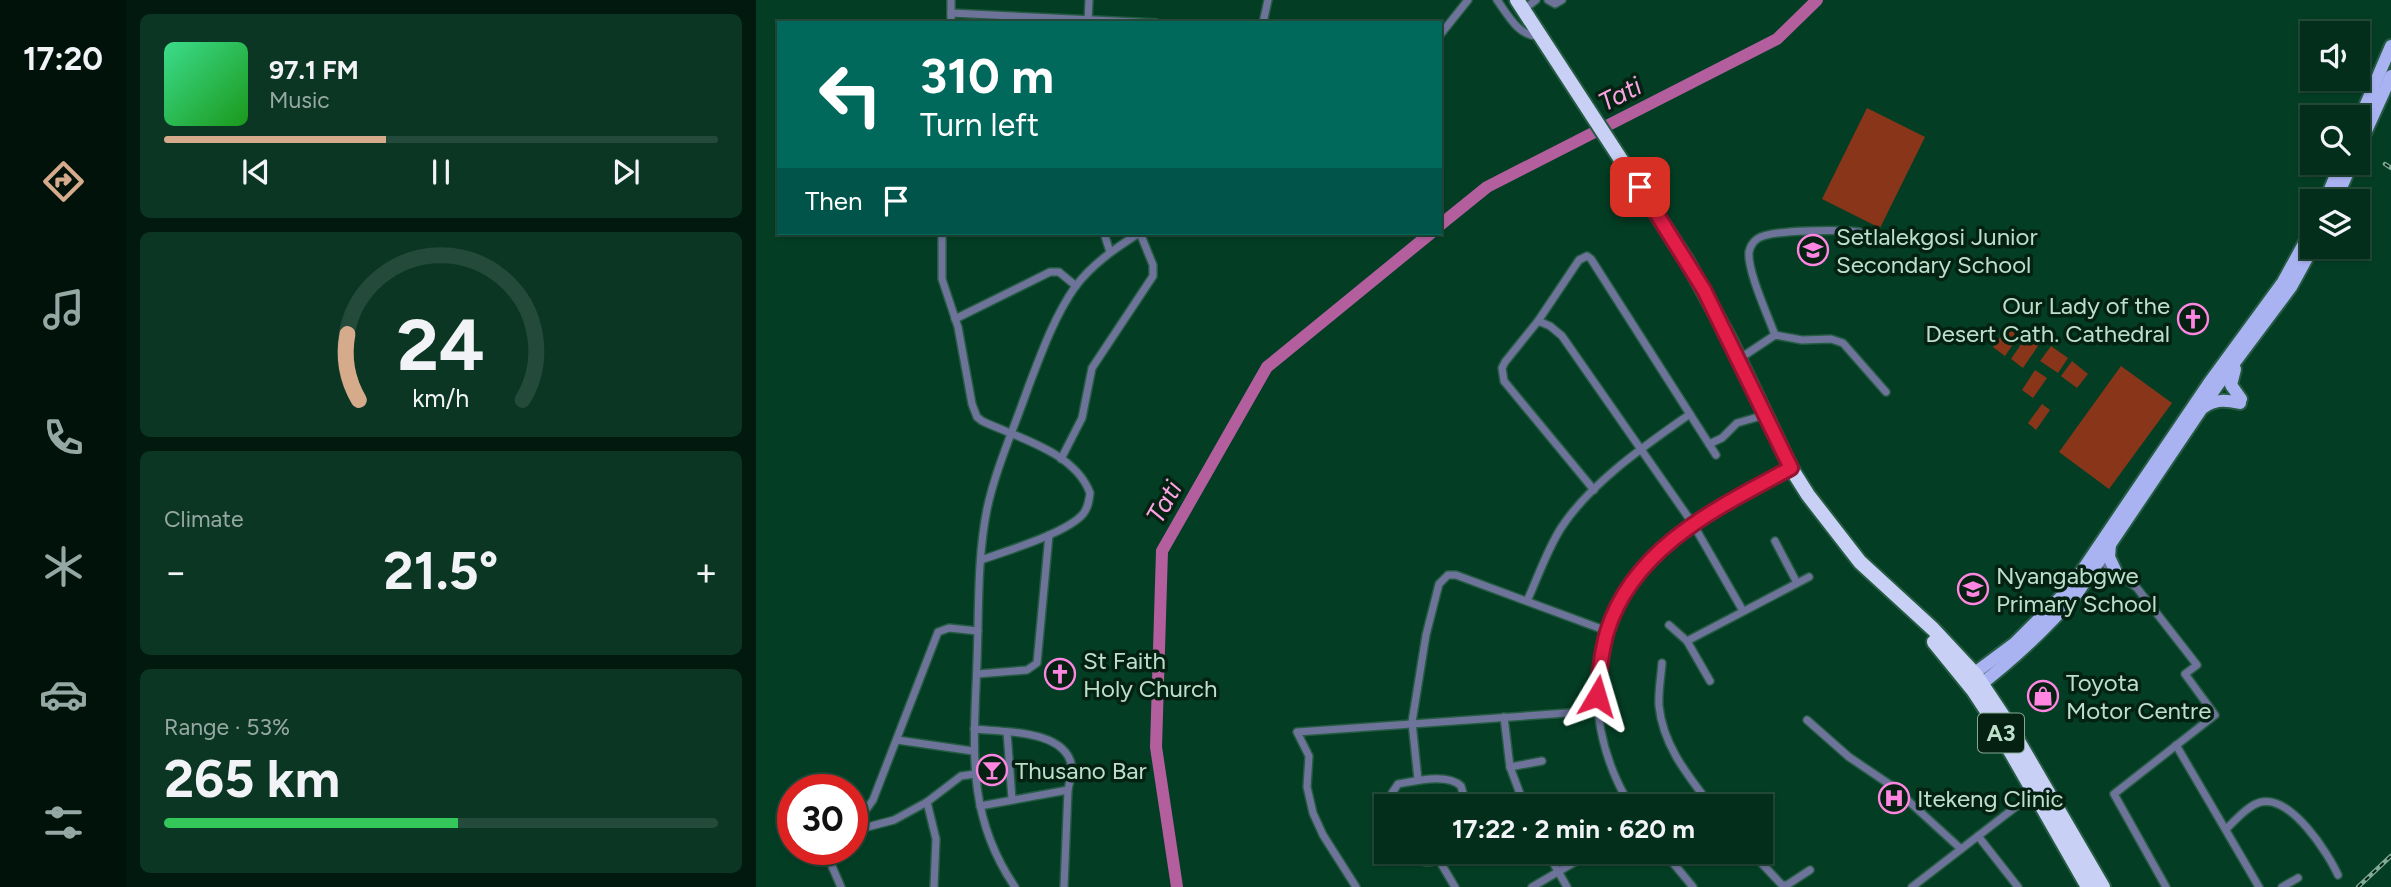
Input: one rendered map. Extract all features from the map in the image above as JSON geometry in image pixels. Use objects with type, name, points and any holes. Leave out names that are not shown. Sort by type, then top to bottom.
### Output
[{"type":"highway","name":"A3","points":[[1520,5],[1687,261],[1739,359],[1791,468],[1831,527],[1860,562],[1933,629],[1974,682],[2038,789],[2103,887]]},
{"type":"highway","name":"A3","points":[[2038,789],[2088,887]]},
{"type":"main road","points":[[2370,110],[2391,46]]},
{"type":"main road","points":[[2370,110],[2391,76]]},
{"type":"main road","points":[[1974,682],[2053,620],[2088,576],[2095,557],[2110,544],[2203,408],[2300,251]]},
{"type":"main road","points":[[1974,682],[2047,613],[2095,557],[2238,352],[2291,287],[2307,259]]},
{"type":"main road","points":[[2203,408],[2211,402],[2240,401],[2233,390],[2231,380],[2238,352]]},
{"type":"main road","points":[[2110,544],[2109,557],[2117,574]]},
{"type":"main road","points":[[2088,576],[2101,570],[2117,574]]},
{"type":"street","points":[[951,0],[951,21]]},
{"type":"street","points":[[1088,21],[1089,0]]},
{"type":"street","points":[[1263,21],[1268,0]]},
{"type":"street","points":[[1442,32],[1468,0]]},
{"type":"street","points":[[1497,0],[1522,32],[1540,36]]},
{"type":"street","points":[[1520,5],[1535,0]]},
{"type":"street","points":[[1548,0],[1555,4],[1562,0]]},
{"type":"street","points":[[951,13],[1073,21]]},
{"type":"street","points":[[1775,335],[1751,267],[1749,254],[1754,242],[1762,236],[1820,230],[1859,232]]},
{"type":"street","points":[[942,235],[942,279],[956,319],[974,412],[982,421],[1061,459],[1088,487],[1089,502],[1082,516],[1049,535],[981,560]]},
{"type":"street","points":[[1105,235],[1110,252]]},
{"type":"street","points":[[1015,887],[997,859],[988,838],[975,774],[974,729],[981,560],[988,507],[1011,435],[1053,328],[1076,286],[1110,252],[1137,235]]},
{"type":"street","points":[[1061,459],[1082,418],[1092,368],[1153,276],[1153,265],[1141,235]]},
{"type":"street","points":[[1594,490],[1504,381],[1502,368],[1538,321],[1578,260],[1587,256],[1716,455]]},
{"type":"street","points":[[956,319],[1050,272],[1059,272],[1076,286]]},
{"type":"street","points":[[1538,321],[1550,326],[1562,336],[1693,524],[1743,611]]},
{"type":"street","points":[[1739,359],[1775,335],[1802,340],[1831,339],[1843,343],[1886,392]]},
{"type":"street","points":[[1527,601],[1559,531],[1594,490],[1641,448],[1690,414]]},
{"type":"street","points":[[1709,444],[1723,438],[1737,423],[1765,415]]},
{"type":"street","points":[[1624,794],[1609,764],[1600,737],[1596,711],[1600,664],[1607,631],[1626,591],[1660,551],[1693,524],[1791,468]]},
{"type":"street","points":[[977,674],[1027,670],[1037,663],[1049,535]]},
{"type":"street","points":[[1775,541],[1797,583]]},
{"type":"street","points":[[2095,557],[2137,588],[2197,665],[2185,674],[2215,715],[2114,794],[2166,887]]},
{"type":"street","points":[[1418,780],[1412,722],[1426,635],[1439,584],[1448,575],[1457,575],[1607,631]]},
{"type":"street","points":[[1687,641],[1810,577]]},
{"type":"street","points":[[1669,625],[1687,641],[1710,681]]},
{"type":"street","points":[[868,808],[938,632],[949,628],[978,631]]},
{"type":"street","points":[[1662,663],[1659,705],[1668,738],[1690,779],[1702,794]]},
{"type":"street","points":[[1356,887],[1323,835],[1314,813],[1307,787],[1310,756],[1297,732],[1596,711]]},
{"type":"street","points":[[1504,717],[1510,767],[1520,794]]},
{"type":"street","points":[[1807,720],[1850,757],[1892,786],[1961,849]]},
{"type":"street","points":[[974,729],[1044,737],[1059,745],[1072,766],[1068,790],[1065,887]]},
{"type":"street","points":[[1007,732],[1012,799]]},
{"type":"street","points":[[897,740],[974,751]]},
{"type":"street","points":[[2176,745],[2259,887]]},
{"type":"street","points":[[1510,767],[1542,761]]},
{"type":"street","points":[[868,826],[894,820],[927,802],[961,776],[975,774]]},
{"type":"street","points":[[1392,794],[1398,784],[1418,780],[1455,781],[1461,786],[1464,794]]},
{"type":"street","points":[[1912,887],[2038,789]]},
{"type":"street","points":[[981,806],[1068,790]]},
{"type":"street","points":[[927,802],[936,839],[934,887]]},
{"type":"street","points":[[2225,829],[2257,803],[2277,804],[2308,829],[2325,851],[2338,875]]},
{"type":"street","points":[[1978,836],[2018,887]]},
{"type":"street","points":[[1441,864],[1455,887]]},
{"type":"street","points":[[1553,864],[1567,887]]},
{"type":"street","points":[[1532,887],[1573,864]]},
{"type":"street","points":[[1674,864],[1693,887]]},
{"type":"street","points":[[1762,864],[1782,885],[1787,885],[1810,870]]},
{"type":"street","points":[[831,865],[841,887]]},
{"type":"street","points":[[2282,887],[2298,878]]},
{"type":"shaded area","points":[[1867,108],[1925,137],[1880,228],[1822,199]]},
{"type":"shaded area","points":[[2011,322],[2023,330],[2005,356],[1993,347]]},
{"type":"shaded area","points":[[2028,334],[2040,343],[2023,368],[2011,359]]},
{"type":"shaded area","points":[[2051,346],[2068,358],[2058,373],[2040,361]]},
{"type":"shaded area","points":[[2072,361],[2088,374],[2077,388],[2061,376]]},
{"type":"shaded area","points":[[2121,366],[2172,403],[2109,489],[2059,452]]},
{"type":"shaded area","points":[[2035,370],[2047,378],[2033,398],[2022,390]]},
{"type":"shaded area","points":[[2042,404],[2050,410],[2036,430],[2028,423]]},
{"type":"waterway","name":"Tati","points":[[1442,223],[1487,187],[1777,39],[1817,0]]},
{"type":"waterway","name":"Tati","points":[[1177,887],[1156,747],[1162,551],[1267,367],[1429,235]]},
{"type":"railway","points":[[2385,164],[2391,168]]},
{"type":"railway","points":[[2358,887],[2391,856]]},
{"type":"place","name":"Setlalekgosi Junior Secondary School","points":[[1813,250]]},
{"type":"place","name":"Our Lady of the Desert Cath. Cathedral","points":[[2193,319]]},
{"type":"place","name":"Nyangabgwe Primary School","points":[[1973,589]]},
{"type":"place","name":"St Faith Holy Church","points":[[1060,674]]},
{"type":"place","name":"Toyota Motor Centre","points":[[2043,696]]},
{"type":"place","name":"Thusano Bar","points":[[992,770]]},
{"type":"place","name":"Itekeng Clinic","points":[[1894,798]]},
{"type":"route","points":[[1597,696],[1607,631],[1626,591],[1636,577],[1660,551],[1693,524],[1791,468],[1704,290],[1640,187]]}]
